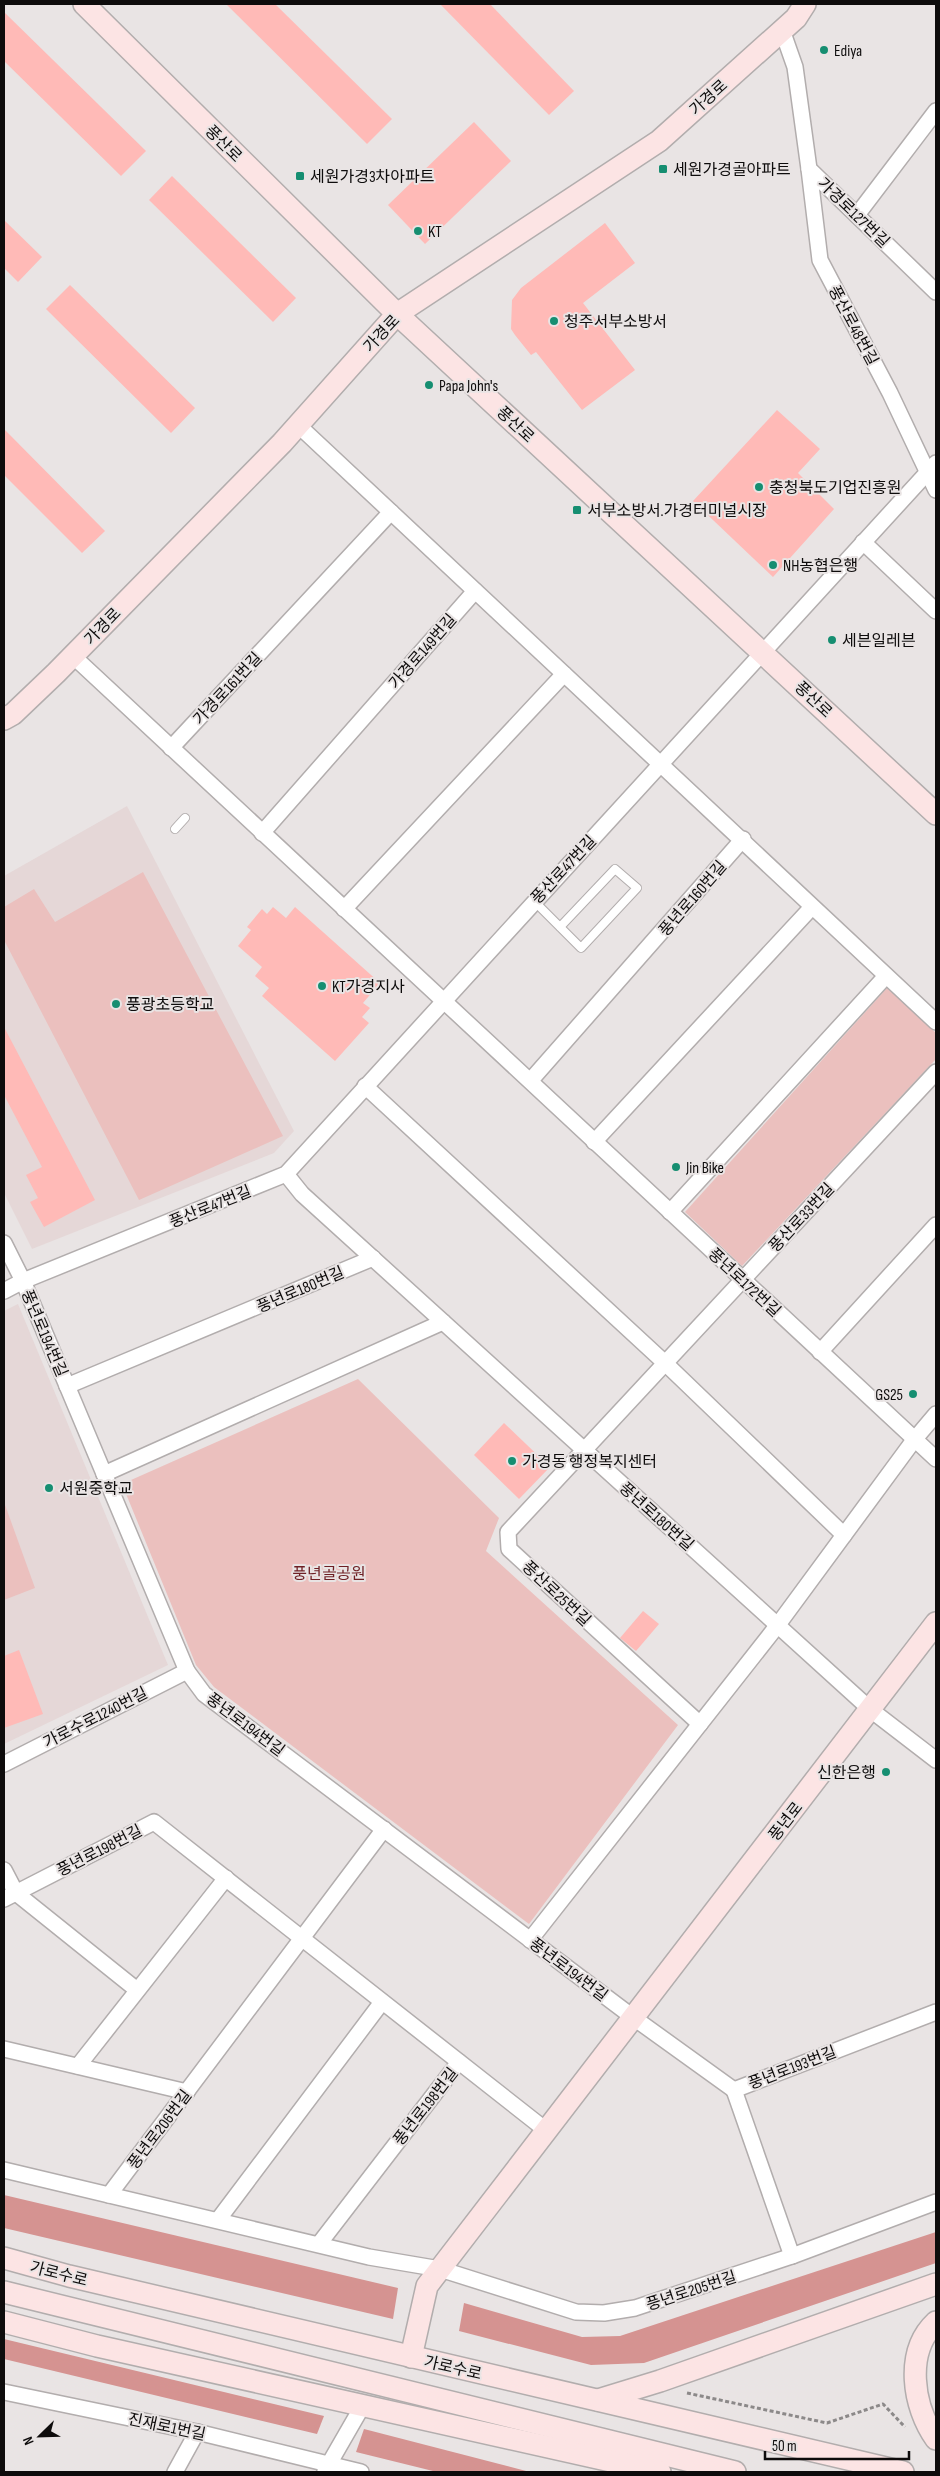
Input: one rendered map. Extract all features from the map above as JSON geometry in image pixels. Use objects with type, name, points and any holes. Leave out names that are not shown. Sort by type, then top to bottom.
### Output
[{"type":"street","name":"풍산로","points":[[84,4],[397,314],[936,814]]},
{"type":"street","name":"가경로","points":[[4,719],[13,714],[73,656],[298,425],[397,314],[659,141],[796,18],[806,4]]},
{"type":"street","name":"가경로127번길","points":[[782,30],[795,67],[808,169],[936,292]]},
{"type":"street","points":[[856,215],[936,111]]},
{"type":"street","name":"풍산로48번길","points":[[808,169],[820,260],[932,468],[936,490]]},
{"type":"street","points":[[298,425],[936,1022]]},
{"type":"street","points":[[762,653],[932,468]]},
{"type":"street","name":"가경로161번길","points":[[171,748],[390,512]]},
{"type":"street","points":[[863,542],[936,611]]},
{"type":"street","name":"가경로149번길","points":[[262,832],[475,591]]},
{"type":"street","name":"풍산로47번길","points":[[4,1291],[23,1281],[286,1174],[762,653]]},
{"type":"street","points":[[73,656],[443,1001]]},
{"type":"street","points":[[344,909],[564,674]]},
{"type":"street","name":"풍년로160번길","points":[[531,1080],[743,840]]},
{"type":"street","points":[[594,1142],[812,907]]},
{"type":"street","points":[[670,1212],[886,976]]},
{"type":"street","name":"풍년로172번길","points":[[443,1001],[531,1080],[594,1142],[936,1459]]},
{"type":"street","name":"풍산로33번길","points":[[584,1449],[936,1072]]},
{"type":"street","points":[[365,1086],[665,1362],[844,1534]]},
{"type":"street","name":"풍년로180번길","points":[[286,1174],[302,1194],[777,1626],[871,1710],[936,1760]]},
{"type":"street","points":[[820,1352],[935,1226]]},
{"type":"street","name":"풍년로194번길","points":[[4,1243],[23,1281],[187,1671],[204,1694],[634,2018]]},
{"type":"street","name":"풍년로180번길","points":[[227,1319],[373,1258]]},
{"type":"street","name":"풍년로194번길","points":[[67,1386],[227,1319]]},
{"type":"street","points":[[104,1474],[443,1322]]},
{"type":"street","points":[[530,1940],[777,1626],[914,1440],[936,1414]]},
{"type":"street","name":"풍산로25번길","points":[[584,1449],[508,1532],[509,1549],[700,1724]]},
{"type":"street","name":"풍년로","points":[[411,2357],[427,2286],[936,1623]]},
{"type":"street","name":"가로수로1240번길","points":[[4,1764],[187,1671]]},
{"type":"street","name":"풍년로198번길","points":[[10,1896],[154,1822],[547,2131]]},
{"type":"street","points":[[303,1939],[384,1829]]},
{"type":"street","points":[[4,1870],[10,1896],[137,1990]]},
{"type":"street","points":[[78,2066],[226,1878]]},
{"type":"street","name":"풍년로206번길","points":[[109,2195],[303,1939]]},
{"type":"street","points":[[218,2220],[382,2002]]},
{"type":"street","name":"풍년로193번길","points":[[634,2018],[734,2090],[936,2012]]},
{"type":"street","points":[[4,2049],[187,2092]]},
{"type":"street","name":"풍년로198번길","points":[[319,2244],[459,2062]]},
{"type":"street","points":[[734,2090],[792,2256]]},
{"type":"street","points":[[4,2170],[319,2244],[440,2269]]},
{"type":"street","name":"풍년로205번길","points":[[440,2269],[576,2312],[604,2313],[635,2308],[792,2256],[936,2202]]},
{"type":"street","name":"가로수로","points":[[4,2258],[411,2357],[820,2451],[903,2472]]},
{"type":"street","points":[[596,2400],[673,2376],[936,2284]]},
{"type":"street","name":"가로수로","points":[[4,2292],[735,2472]]},
{"type":"street","points":[[4,2322],[97,2346],[660,2472]]},
{"type":"street","points":[[936,2322],[921,2345],[916,2378],[921,2410],[936,2439]]},
{"type":"street","name":"진재로1번길","points":[[4,2392],[197,2432],[327,2468],[361,2472]]},
{"type":"street","points":[[327,2468],[363,2405]]},
{"type":"street","points":[[175,2472],[197,2432]]},
{"type":"street","points":[[565,2450],[597,2472]]},
{"type":"lane","points":[[175,828],[185,818]]},
{"type":"lane","points":[[534,901],[580,948],[637,888],[615,869],[560,927]]},
{"type":"path","points":[[673,2376],[679,2391],[827,2423],[883,2404],[911,2432]]},
{"type":"shaded area","name":"풍광초등학교","points":[[127,806],[294,1131],[274,1153],[32,1249],[4,1193],[4,876]]},
{"type":"shaded area","name":"서원중학교","points":[[18,1304],[168,1665],[4,1744],[4,1311]]},
{"type":"shaded area","points":[[4,2195],[398,2288],[393,2319],[4,2228]]},
{"type":"shaded area","points":[[936,2232],[936,2263],[644,2363],[591,2365],[459,2331],[464,2303],[582,2337],[620,2336]]},
{"type":"shaded area","points":[[4,2339],[324,2416],[317,2434],[4,2359]]},
{"type":"shaded area","points":[[364,2429],[530,2472],[437,2472],[356,2452]]},
{"type":"green space","points":[[143,872],[283,1136],[139,1200],[4,940],[4,907],[34,889],[55,922]]},
{"type":"green space","points":[[887,988],[936,1033],[936,1059],[742,1266],[685,1212]]},
{"type":"green space","name":"풍년골공원","points":[[358,1379],[499,1518],[486,1551],[678,1725],[529,1924],[214,1687],[196,1665],[122,1484]]},
{"type":"green space","points":[[4,1502],[35,1588],[4,1600]]},
{"type":"building","points":[[226,4],[275,4],[392,119],[367,144]]},
{"type":"building","points":[[440,4],[490,4],[574,91],[549,115]]},
{"type":"building","points":[[4,12],[146,151],[121,176],[4,61]]},
{"type":"building","points":[[474,122],[511,161],[425,244],[388,205]]},
{"type":"building","points":[[172,176],[296,298],[273,322],[149,200]]},
{"type":"building","points":[[4,220],[42,257],[18,282],[4,268]]},
{"type":"building","name":"청주서부소방서","points":[[605,223],[635,263],[583,303],[635,370],[582,410],[536,352],[531,355],[511,329],[512,300],[521,288]]},
{"type":"building","points":[[70,285],[195,408],[171,433],[46,309]]},
{"type":"building","name":"충청북도기업진흥원","points":[[777,410],[820,449],[798,473],[834,509],[773,577],[693,501]]},
{"type":"building","points":[[4,429],[105,531],[82,553],[4,475]]},
{"type":"building","name":"KT가경지사","points":[[273,907],[286,918],[295,907],[380,983],[363,1003],[370,1008],[362,1017],[369,1023],[335,1061],[262,996],[269,988],[255,976],[262,967],[238,946],[251,930],[247,927],[262,909],[267,914]]},
{"type":"building","points":[[4,1027],[95,1200],[44,1227],[30,1202],[38,1198],[26,1175],[42,1167],[4,1095]]},
{"type":"building","name":"가경동 행정복지센터","points":[[504,1423],[550,1467],[519,1499],[474,1455]]},
{"type":"building","points":[[643,1611],[659,1624],[636,1651],[620,1638]]},
{"type":"building","points":[[19,1650],[43,1714],[4,1728],[4,1656]]},
{"type":"place","name":"Ediya","points":[[824,50]]},
{"type":"place","name":"세원가경골아파트","points":[[663,169]]},
{"type":"place","name":"세원가경3차아파트","points":[[300,176]]},
{"type":"place","name":"KT","points":[[418,231]]},
{"type":"place","name":"청주서부소방서","points":[[554,321]]},
{"type":"place","name":"Papa John's","points":[[429,385]]},
{"type":"place","name":"충청북도기업진흥원","points":[[759,487]]},
{"type":"place","name":"서부소방서.가경터미널시장","points":[[577,510]]},
{"type":"place","name":"NH농협은행","points":[[773,565]]},
{"type":"place","name":"세븐일레븐","points":[[832,640]]},
{"type":"place","name":"KT가경지사","points":[[322,986]]},
{"type":"place","name":"풍광초등학교","points":[[116,1004]]},
{"type":"place","name":"Jin Bike","points":[[676,1167]]},
{"type":"place","name":"GS25","points":[[913,1394]]},
{"type":"place","name":"가경동 행정복지센터","points":[[512,1461]]},
{"type":"place","name":"서원중학교","points":[[49,1488]]},
{"type":"place","name":"신한은행","points":[[886,1772]]}]
